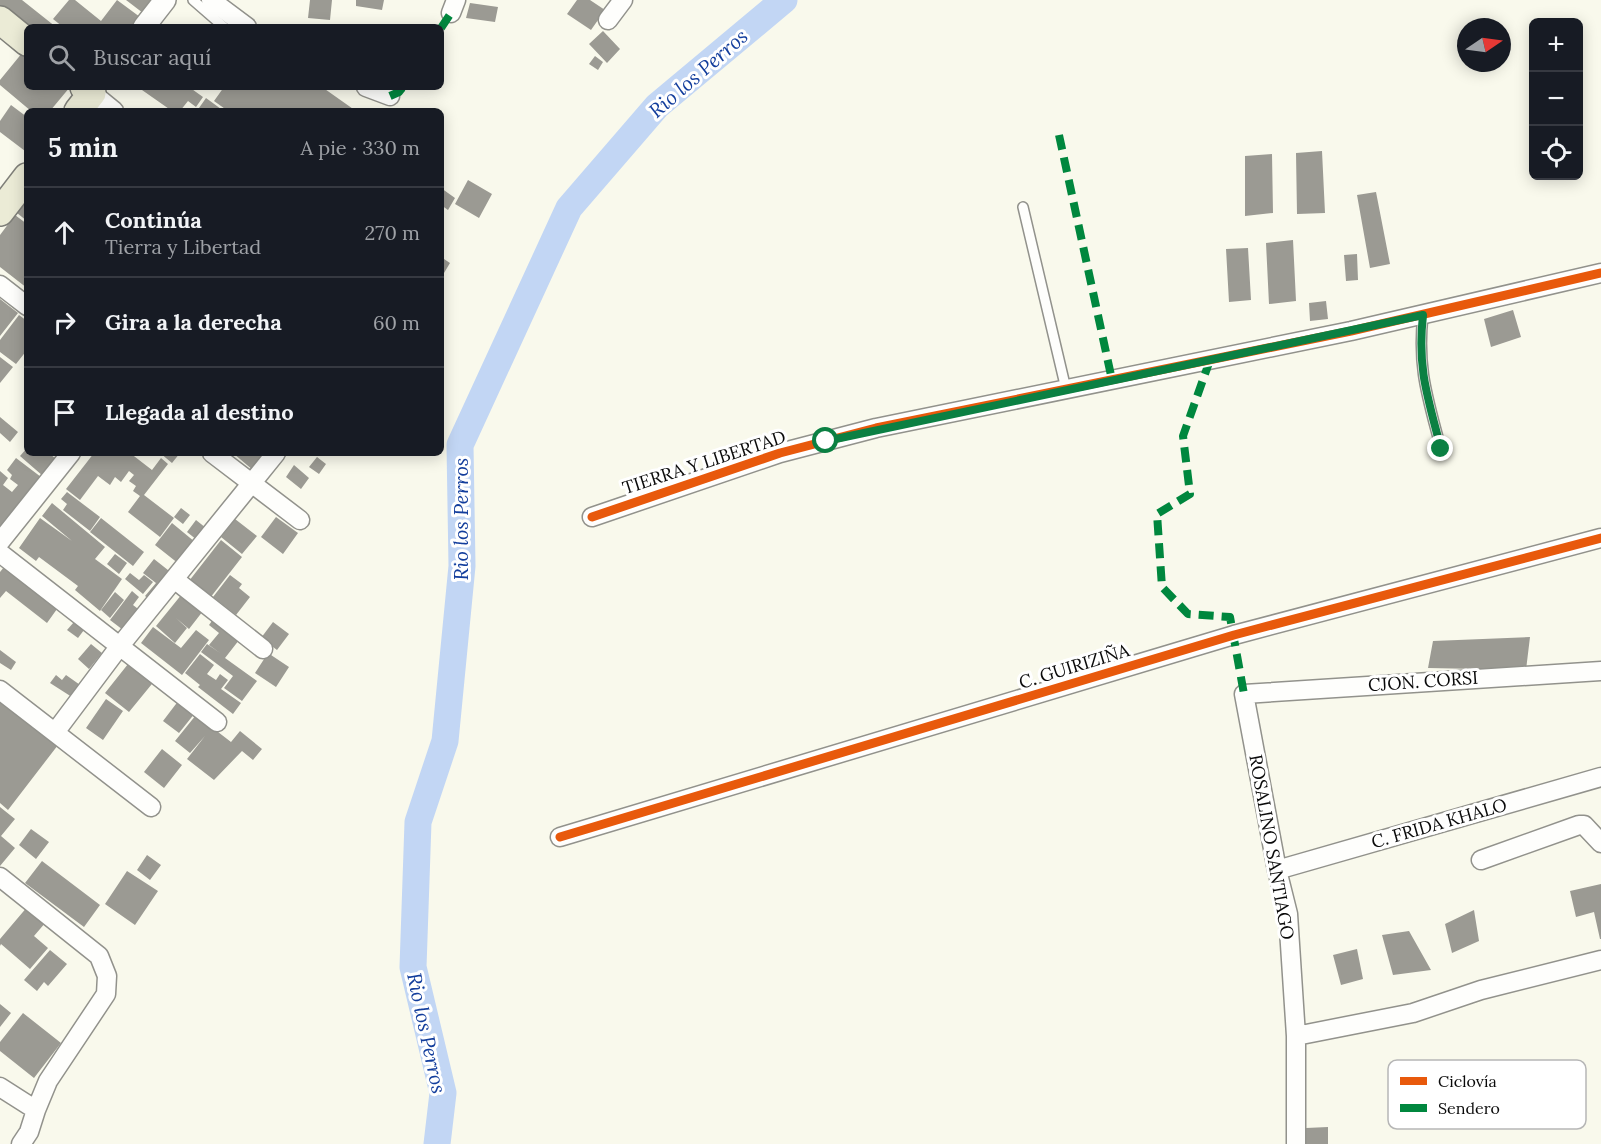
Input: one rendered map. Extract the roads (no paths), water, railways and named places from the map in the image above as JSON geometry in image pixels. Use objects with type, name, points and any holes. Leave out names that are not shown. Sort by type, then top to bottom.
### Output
[{"type":"main road","points":[[0,20],[24,40]]},
{"type":"main road","points":[[0,212],[24,181]]},
{"type":"street","points":[[146,24],[165,0]]},
{"type":"street","points":[[211,0],[243,24]]},
{"type":"street","points":[[608,20],[623,0]]},
{"type":"street","points":[[374,90],[390,96]]},
{"type":"street","points":[[88,95],[109,108]]},
{"type":"street","name":"TIERRA Y LIBERTAD","points":[[592,517],[780,453],[876,429],[1600,277]]},
{"type":"street","points":[[0,285],[24,304]]},
{"type":"street","points":[[0,542],[69,456]]},
{"type":"street","points":[[216,456],[300,519]]},
{"type":"street","points":[[56,731],[119,647],[274,456]]},
{"type":"street","name":"C. GUIRIZIÑA","points":[[560,837],[1234,635],[1601,538]]},
{"type":"street","points":[[0,553],[217,722]]},
{"type":"street","points":[[174,579],[263,650]]},
{"type":"street","name":"CJON. CORSI","points":[[1244,694],[1601,670]]},
{"type":"street","points":[[0,690],[56,731],[151,807]]},
{"type":"street","name":"ROSALINO SANTIAGO","points":[[1244,694],[1277,870],[1288,914],[1296,1036],[1296,1144]]},
{"type":"street","name":"C. FRIDA KHALO","points":[[1277,870],[1601,777]]},
{"type":"street","points":[[1481,860],[1579,825],[1584,825],[1601,843]]},
{"type":"street","points":[[0,877],[99,956],[107,976],[106,994],[48,1081],[29,1132],[21,1144]]},
{"type":"street","points":[[1296,1036],[1413,1013],[1481,990],[1601,960]]},
{"type":"street","points":[[0,1087],[36,1110]]},
{"type":"lane","points":[[193,0],[221,24]]},
{"type":"lane","points":[[1023,207],[1066,389]]},
{"type":"lane","points":[[1423,315],[1419,349],[1421,372],[1441,449]]},
{"type":"waterway","name":"Rio los Perros","points":[[437,1144],[443,1093],[413,967],[418,822],[445,741],[462,566],[460,445],[569,208],[657,106],[784,0]]}]
